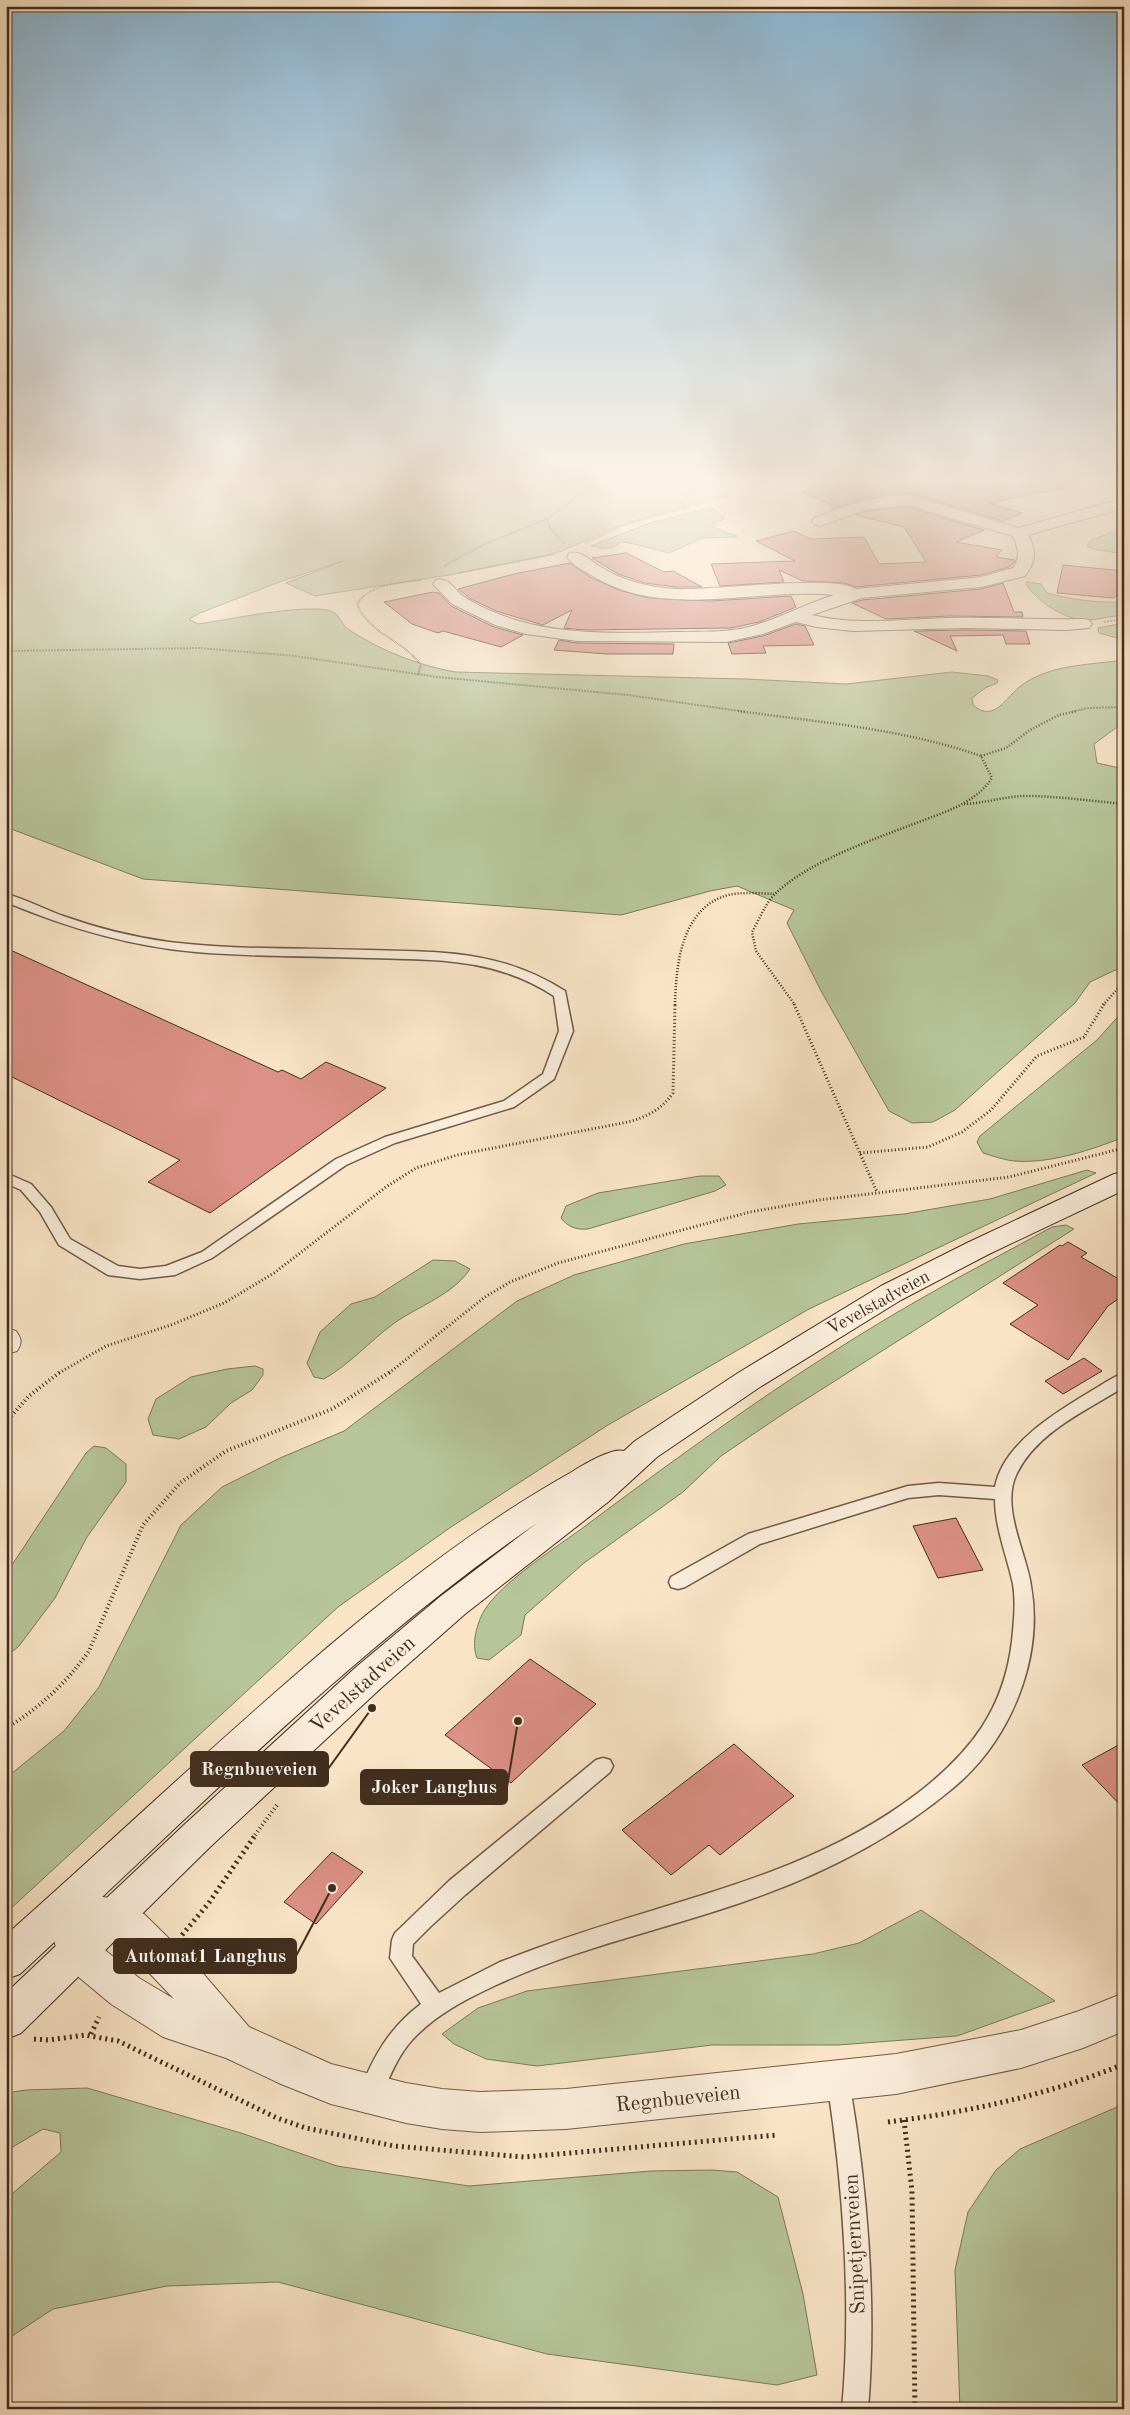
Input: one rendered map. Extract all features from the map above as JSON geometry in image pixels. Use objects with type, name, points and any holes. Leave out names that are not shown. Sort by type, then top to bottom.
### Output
[{"type":"street","points":[[448,591],[455,598],[498,621],[524,629],[558,634],[656,638],[718,637],[742,634],[797,617],[836,599],[861,593],[886,591]]},
{"type":"street","points":[[653,591],[701,593],[758,591]]},
{"type":"street","points":[[844,591],[861,593]]},
{"type":"street","points":[[797,617],[820,624],[848,626],[951,623],[1083,624]]},
{"type":"street","name":"Vevelstadveien","points":[[6,1961],[281,1708],[427,1586],[479,1546],[582,1479],[646,1449],[749,1380],[883,1298],[979,1248],[1124,1180]]},
{"type":"street","points":[[6,1338],[6,1344]]},
{"type":"street","name":"Vevelstadveien","points":[[6,2020],[368,1678],[467,1594],[597,1494],[646,1449]]},
{"type":"street","points":[[65,1907],[77,1951]]},
{"type":"street","name":"Regnbueveien","points":[[65,1907],[114,1916],[130,1926],[180,1976],[234,2041]]},
{"type":"street","name":"Regnbueveien","points":[[77,1951],[126,1991],[178,2024],[234,2041],[331,2084],[370,2095],[442,2109],[480,2112],[574,2108],[896,2074],[1021,2049],[1083,2029],[1124,2012]]},
{"type":"lane","points":[[6,898],[63,921],[142,942],[200,948],[462,957],[514,968],[544,982],[560,994],[566,1031],[549,1076],[509,1104],[390,1140],[340,1162],[207,1255],[169,1271],[140,1274],[114,1271],[64,1242],[46,1210],[26,1187],[6,1177]]},
{"type":"lane","points":[[370,2095],[383,2060],[388,2053],[419,2018],[458,1993],[500,1971],[551,1952],[740,1894],[799,1871],[857,1842],[914,1808],[962,1769],[987,1738],[1005,1710],[1015,1676],[1022,1639],[1023,1592],[1009,1533],[1004,1494],[1007,1476],[1022,1453],[1042,1432],[1124,1380]]},
{"type":"lane","points":[[678,1582],[754,1539],[908,1492],[939,1489],[1004,1494]]},
{"type":"lane","points":[[436,2007],[401,1958],[403,1940],[457,1888],[603,1766]]},
{"type":"lane","name":"Snipetjernveien","points":[[838,2081],[847,2127],[856,2242],[858,2335],[855,2409]]},
{"type":"path","points":[[373,591],[360,597],[357,604],[362,618],[373,630],[414,655],[421,665],[418,675]]},
{"type":"path","points":[[6,651],[199,648],[295,656],[418,675],[610,692],[866,728],[947,744],[981,756],[1006,748],[1030,730],[1059,715],[1088,708],[1124,707]]},
{"type":"path","points":[[877,1192],[843,1118],[797,1008],[756,951],[752,932],[774,894],[802,873],[874,840],[964,804],[984,790],[992,778],[981,756]]},
{"type":"path","points":[[964,804],[988,803],[1004,797],[1022,796],[1124,804]]},
{"type":"path","points":[[6,1422],[29,1396],[66,1367],[106,1346],[193,1316],[238,1295],[274,1273],[386,1187],[416,1168],[457,1155],[628,1122],[652,1114],[669,1100],[674,1088],[676,970],[677,959],[685,936],[702,912],[718,898],[744,893],[774,894]]},
{"type":"path","points":[[860,1152],[928,1147],[962,1132],[991,1110],[1037,1056],[1084,1037],[1109,996],[1124,982]]},
{"type":"path","points":[[6,1728],[47,1700],[77,1669],[89,1651],[143,1526],[170,1492],[198,1468],[242,1444],[324,1413],[373,1386],[500,1288],[538,1269],[738,1214],[877,1192],[994,1180],[1124,1148]]},
{"type":"path","points":[[178,1939],[200,1916],[253,1836],[282,1799]]},
{"type":"path","points":[[91,2034],[99,2017]]},
{"type":"path","points":[[888,2122],[1041,2093],[1124,2064]]},
{"type":"path","points":[[904,2120],[912,2191],[915,2409]]},
{"type":"green space","points":[[6,591],[257,591],[189,619],[198,624],[303,609],[331,611],[336,614],[347,628],[361,638],[413,661],[455,672],[745,679],[846,684],[952,672],[988,676],[998,680],[997,683],[985,688],[972,698],[973,705],[981,710],[988,711],[1000,706],[1022,685],[1045,673],[1071,666],[1124,660],[1124,722],[1094,744],[1097,763],[1124,769],[1124,966],[1090,982],[1075,1003],[955,1110],[933,1122],[912,1123],[889,1111],[820,989],[787,923],[794,910],[737,886],[710,891],[621,915],[143,879],[6,827]]},
{"type":"green space","points":[[303,591],[349,591],[315,596]]},
{"type":"green space","points":[[1031,591],[1045,591],[1047,593],[1085,600],[1124,602],[1124,615],[1081,620],[1057,612]]},
{"type":"green space","points":[[1124,623],[1124,640],[1099,633],[1098,628]]},
{"type":"green space","points":[[1124,1010],[1124,1137],[1070,1155],[1042,1160],[1014,1161],[983,1153],[977,1142],[980,1136],[1097,1040]]},
{"type":"green space","points":[[1087,1170],[1096,1173],[809,1309],[608,1425],[451,1527],[338,1607],[6,1913],[6,1778],[64,1731],[99,1687],[181,1525],[222,1487],[280,1458],[344,1431],[517,1301],[574,1275],[684,1244],[798,1224],[904,1214],[990,1199]]},
{"type":"green space","points":[[700,1176],[719,1176],[726,1185],[715,1191],[588,1229],[573,1227],[566,1224],[561,1218],[566,1206],[598,1193]]},
{"type":"green space","points":[[1066,1225],[1074,1229],[786,1412],[721,1456],[683,1492],[584,1563],[525,1615],[521,1635],[489,1660],[477,1658],[475,1652],[476,1634],[484,1611],[503,1588],[547,1553],[710,1435],[836,1350],[879,1323],[971,1271],[1052,1227]]},
{"type":"green space","points":[[433,1260],[455,1261],[470,1269],[463,1278],[445,1293],[393,1324],[333,1373],[324,1379],[314,1377],[307,1363],[320,1332],[351,1304],[375,1297]]},
{"type":"green space","points":[[255,1366],[263,1369],[263,1375],[252,1390],[231,1403],[206,1427],[179,1439],[153,1435],[148,1419],[156,1399],[191,1377],[227,1369]]},
{"type":"green space","points":[[94,1446],[106,1448],[126,1464],[126,1482],[87,1537],[55,1598],[19,1646],[6,1657],[6,1574],[86,1453]]},
{"type":"green space","points":[[921,1910],[1055,2001],[957,2036],[838,2045],[712,2045],[537,2066],[486,2059],[454,2044],[442,2034],[478,2008],[527,1991],[813,1954],[859,1943]]},
{"type":"green space","points":[[87,2088],[241,2133],[337,2166],[469,2186],[651,2171],[712,2170],[737,2172],[778,2197],[803,2294],[817,2375],[777,2385],[547,2354],[278,2282],[167,2286],[53,2309],[6,2340],[6,2199],[61,2152],[60,2133],[43,2129],[6,2151],[6,2093],[26,2090]]},
{"type":"green space","points":[[1124,2104],[1124,2409],[960,2409],[955,2270],[968,2212],[996,2170],[1020,2149]]},
{"type":"building","points":[[460,591],[622,591],[648,598],[710,601],[791,596],[796,607],[759,622],[731,628],[585,630],[564,628],[572,610],[543,625],[496,611],[471,599]]},
{"type":"building","points":[[963,591],[1006,591],[1014,612],[1022,612],[1023,617],[949,616],[886,619],[852,603],[862,600]]},
{"type":"building","points":[[1057,591],[1124,591],[1113,598],[1057,593]]},
{"type":"building","points":[[433,592],[439,593],[451,606],[494,627],[523,635],[501,647],[443,631],[438,633],[412,624],[384,602]]},
{"type":"building","points":[[796,624],[805,626],[814,645],[763,646],[766,653],[732,654],[728,643],[763,636]]},
{"type":"building","points":[[914,631],[1026,631],[1030,644],[1006,644],[1003,635],[950,636],[957,651]]},
{"type":"building","points":[[559,640],[577,643],[674,644],[673,654],[607,654],[554,650]]},
{"type":"building","points":[[6,948],[278,1072],[282,1070],[301,1079],[326,1062],[386,1088],[210,1213],[148,1182],[180,1160],[6,1074]]},
{"type":"building","points":[[1068,1242],[1087,1253],[1081,1257],[1124,1282],[1124,1295],[1108,1306],[1068,1360],[1010,1324],[1038,1305],[1003,1283],[1060,1245],[1062,1246]]},
{"type":"building","points":[[1084,1358],[1102,1371],[1063,1394],[1045,1381]]},
{"type":"building","points":[[956,1518],[983,1570],[938,1578],[913,1526]]},
{"type":"building","points":[[530,1659],[596,1704],[511,1783],[445,1735]]},
{"type":"building","points":[[1124,1742],[1124,1809],[1082,1765]]},
{"type":"building","points":[[734,1744],[794,1796],[720,1855],[709,1845],[671,1875],[622,1830]]},
{"type":"building","points":[[332,1852],[363,1872],[316,1924],[284,1902]]},
{"type":"place","name":"Regnbueveien","points":[[372,1708]]},
{"type":"place","name":"Joker Langhus","points":[[518,1721]]},
{"type":"place","name":"Automat1 Langhus","points":[[332,1888]]}]
